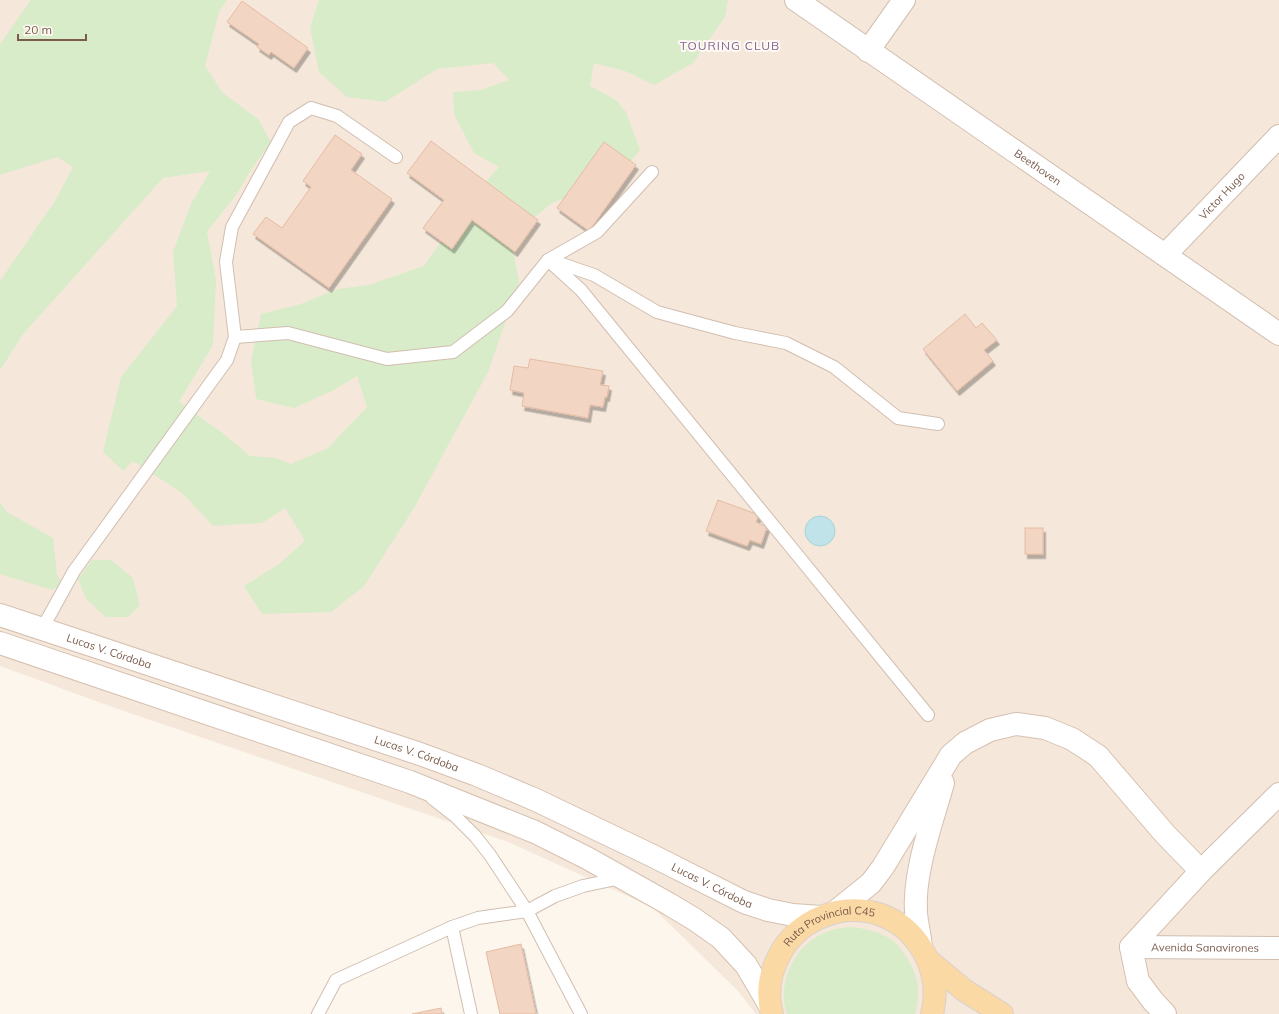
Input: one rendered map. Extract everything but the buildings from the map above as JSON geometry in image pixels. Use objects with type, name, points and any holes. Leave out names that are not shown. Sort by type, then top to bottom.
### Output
[{"type":"main road","name":"Ruta Provincial C45","points":[[771,1010],[769,993],[774,966],[787,941],[808,923],[828,914],[860,911],[884,916],[905,929],[925,953],[964,990],[1002,1014]]},
{"type":"main road","name":"Ruta Provincial C45","points":[[925,953],[934,980],[935,1003],[932,1014]]},
{"type":"street","name":"Beethoven","points":[[796,0],[1279,334]]},
{"type":"street","points":[[868,51],[904,0]]},
{"type":"street","name":"Victor Hugo","points":[[1165,255],[1279,136]]},
{"type":"street","name":"Lucas V. Córdoba","points":[[0,615],[420,754],[477,775],[536,800],[653,856],[744,902],[768,910],[793,915],[828,914]]},
{"type":"street","points":[[0,643],[410,782],[535,832],[587,858],[694,919],[721,938],[746,965],[771,1010]]},
{"type":"street","points":[[828,914],[871,883],[883,867],[951,755],[965,743],[990,730],[1016,724],[1045,728],[1072,738],[1098,756],[1165,834],[1201,871]]},
{"type":"street","points":[[925,953],[916,913],[918,883],[922,859],[951,755]]},
{"type":"street","points":[[1165,1014],[1138,981],[1132,947],[1201,871],[1279,794]]},
{"type":"street","name":"Avenida Sanavirones","points":[[1132,947],[1279,948]]},
{"type":"lane","points":[[42,629],[74,571],[227,360],[235,337],[226,262],[232,227],[289,122],[311,108],[336,116],[396,157]]},
{"type":"lane","points":[[235,337],[288,333],[386,359],[453,352],[507,311],[548,260],[597,232],[652,172]]},
{"type":"lane","points":[[548,260],[594,276],[657,312],[735,333],[786,343],[834,367],[898,418],[938,424]]},
{"type":"lane","points":[[548,260],[581,290],[928,715]]},
{"type":"lane","points":[[410,782],[455,816],[475,836],[490,855],[527,911],[580,1014]]},
{"type":"lane","points":[[318,1014],[336,980],[452,927],[478,918],[527,911],[555,896],[576,889],[621,878]]},
{"type":"lane","points":[[452,927],[472,1014]]},
{"type":"shaded area","points":[[0,0],[1279,0],[1279,1014],[756,1014],[738,991],[652,907],[508,842],[115,708],[0,666]]},
{"type":"green space","points":[[31,0],[227,0],[219,12],[205,66],[223,93],[258,119],[271,142],[253,167],[236,195],[207,232],[216,280],[213,345],[179,402],[220,431],[250,456],[276,458],[291,464],[328,448],[367,407],[357,376],[334,390],[294,408],[256,399],[251,361],[261,314],[301,304],[337,289],[369,285],[424,266],[470,200],[499,167],[474,153],[454,114],[453,92],[481,90],[509,80],[493,63],[437,69],[385,102],[347,97],[319,72],[310,28],[319,0],[728,0],[725,17],[693,63],[654,85],[625,71],[594,63],[590,86],[616,100],[626,112],[640,150],[618,177],[552,203],[511,236],[519,283],[488,372],[414,508],[364,586],[331,612],[262,614],[244,586],[279,564],[305,541],[285,508],[262,523],[213,526],[182,493],[133,461],[123,471],[103,452],[121,377],[177,306],[173,252],[191,204],[210,171],[163,178],[24,333],[0,370],[0,281],[55,201],[73,167],[57,157],[0,175],[0,44]]},
{"type":"green space","points":[[0,503],[7,512],[53,538],[57,574],[62,584],[52,590],[0,574]]},
{"type":"green space","points":[[92,560],[111,560],[133,578],[140,605],[128,617],[106,617],[86,599],[78,579]]},
{"type":"green space","points":[[850,927],[880,933],[892,940],[901,949],[911,965],[918,985],[918,999],[915,1014],[787,1014],[784,1002],[786,978],[797,955],[815,938],[829,931]]},
{"type":"water","points":[[820,516],[826,517],[834,525],[834,537],[826,545],[820,546],[814,545],[806,537],[805,531],[806,525],[814,517]]},
{"type":"district","name":"TOURING CLUB","points":[[730,46]]}]
